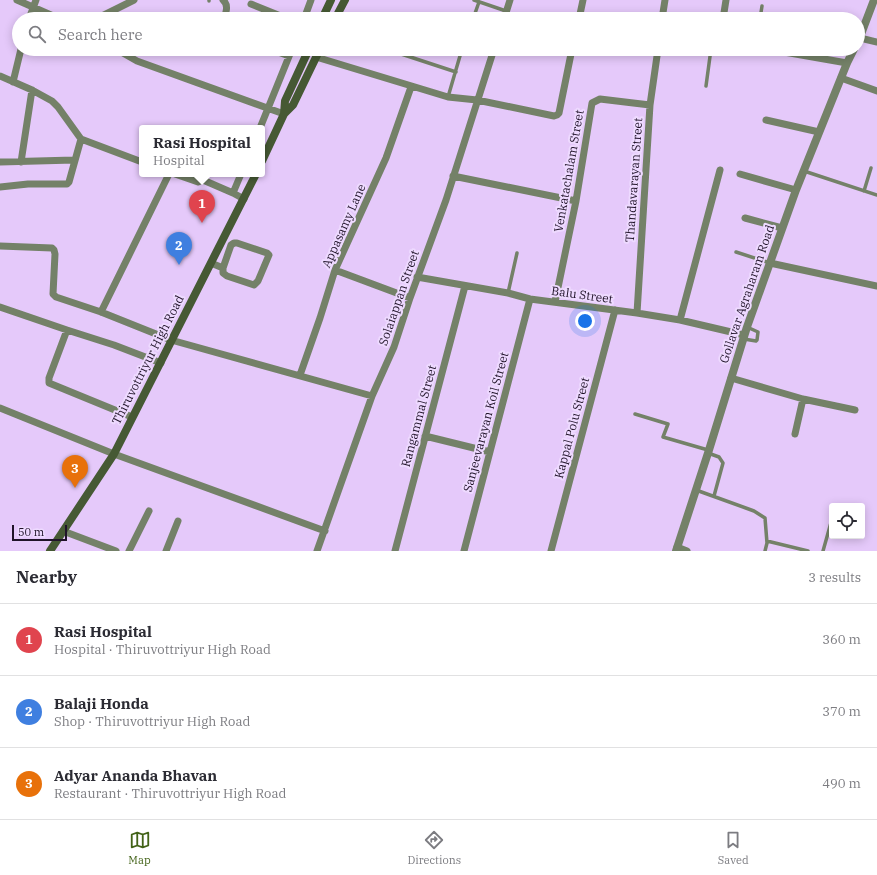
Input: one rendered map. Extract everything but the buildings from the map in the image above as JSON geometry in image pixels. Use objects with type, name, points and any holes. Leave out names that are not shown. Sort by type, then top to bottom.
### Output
[{"type":"main road","points":[[325,12],[331,0]]},
{"type":"main road","points":[[339,12],[345,0]]},
{"type":"main road","points":[[265,155],[284,114],[285,101],[306,56]]},
{"type":"main road","points":[[284,114],[293,105],[316,57]]},
{"type":"main road","name":"Thiruvottriyur High Road","points":[[50,551],[114,454],[255,177]]},
{"type":"street","points":[[17,0],[34,3],[49,12]]},
{"type":"street","points":[[110,12],[134,0]]},
{"type":"street","points":[[223,0],[227,6],[226,12]]},
{"type":"street","points":[[307,12],[311,0]]},
{"type":"street","points":[[506,11],[510,0]]},
{"type":"street","points":[[580,12],[582,0]]},
{"type":"street","points":[[663,12],[665,0]]},
{"type":"street","points":[[724,12],[726,0]]},
{"type":"street","points":[[865,24],[874,0]]},
{"type":"street","points":[[251,4],[271,12]]},
{"type":"street","points":[[865,41],[877,42]]},
{"type":"street","points":[[13,82],[20,56]]},
{"type":"street","points":[[128,56],[137,61],[284,114]]},
{"type":"street","points":[[261,125],[289,56]]},
{"type":"street","name":"Solaiappan Street","points":[[317,551],[372,396],[394,347],[417,277],[446,200],[492,56]]},
{"type":"street","points":[[316,57],[448,97],[477,100],[554,116],[559,113],[571,56]]},
{"type":"street","name":"Thandavarayan Street","points":[[637,313],[650,105],[657,56]]},
{"type":"street","points":[[810,56],[848,63]]},
{"type":"street","name":"Gollavar Agraharam Road","points":[[676,549],[709,452],[745,334],[782,228],[803,171],[851,56]]},
{"type":"street","points":[[0,76],[32,90],[58,106],[81,139],[139,161]]},
{"type":"street","points":[[841,78],[877,91]]},
{"type":"street","name":"Appasamy Lane","points":[[300,375],[320,318],[334,270],[386,158],[411,87]]},
{"type":"street","points":[[21,162],[32,90]]},
{"type":"street","name":"Venkatachalam Street","points":[[555,302],[576,201],[592,103],[600,99],[650,105]]},
{"type":"street","points":[[766,120],[819,132]]},
{"type":"street","points":[[0,187],[28,184],[67,184],[69,182],[81,139]]},
{"type":"street","points":[[0,162],[74,160]]},
{"type":"street","points":[[680,320],[720,170]]},
{"type":"street","points":[[740,174],[796,190]]},
{"type":"street","points":[[453,176],[576,201]]},
{"type":"street","points":[[101,312],[167,177]]},
{"type":"street","points":[[184,177],[198,182],[202,180],[244,199]]},
{"type":"street","points":[[233,193],[240,177]]},
{"type":"street","points":[[745,218],[782,228]]},
{"type":"street","points":[[224,238],[269,255],[258,282],[254,285],[222,273],[222,268],[231,245],[234,243]]},
{"type":"street","points":[[0,246],[52,248],[55,254],[53,294],[62,299],[101,312],[171,340],[372,396]]},
{"type":"street","points":[[212,262],[222,268]]},
{"type":"street","points":[[770,263],[877,286]]},
{"type":"street","points":[[334,270],[410,298]]},
{"type":"street","name":"Balu Street","points":[[417,277],[508,293],[530,299],[680,320],[745,334]]},
{"type":"street","name":"Rangammal Street","points":[[395,551],[465,286]]},
{"type":"street","name":"Sanjeevarayan Koil Street","points":[[464,551],[530,299]]},
{"type":"street","points":[[0,307],[114,345],[160,363]]},
{"type":"street","name":"Kappal Polu Street","points":[[551,551],[615,310]]},
{"type":"street","points":[[67,330],[48,378],[48,382],[132,417]]},
{"type":"street","points":[[731,378],[803,399],[855,410]]},
{"type":"street","points":[[795,434],[803,399]]},
{"type":"street","points":[[0,408],[114,454],[325,531]]},
{"type":"street","points":[[425,436],[490,452]]},
{"type":"street","points":[[129,551],[149,511]]},
{"type":"street","points":[[166,551],[178,520]]},
{"type":"street","points":[[63,531],[116,551]]},
{"type":"street","points":[[676,549],[687,551]]},
{"type":"lane","points":[[474,0],[506,11]]},
{"type":"lane","points":[[475,12],[479,2]]},
{"type":"lane","points":[[761,12],[762,6]]},
{"type":"lane","points":[[407,56],[456,72]]},
{"type":"lane","points":[[448,97],[459,56]]},
{"type":"lane","points":[[706,86],[710,56]]},
{"type":"lane","points":[[864,191],[872,168]]},
{"type":"lane","points":[[803,171],[877,195]]},
{"type":"lane","points":[[736,252],[770,263]]},
{"type":"lane","points":[[508,293],[517,253]]},
{"type":"lane","points":[[635,414],[668,424],[663,437],[709,452],[719,457],[723,462],[714,496]]},
{"type":"lane","points":[[696,490],[754,511],[765,518],[767,541],[764,551]]},
{"type":"lane","points":[[823,551],[829,530]]},
{"type":"lane","points":[[767,541],[808,551]]},
{"type":"place","name":"Rasi Hospital","points":[[202,223]]},
{"type":"place","name":"Balaji Honda","points":[[179,265]]},
{"type":"place","name":"Adyar Ananda Bhavan","points":[[75,488]]}]
